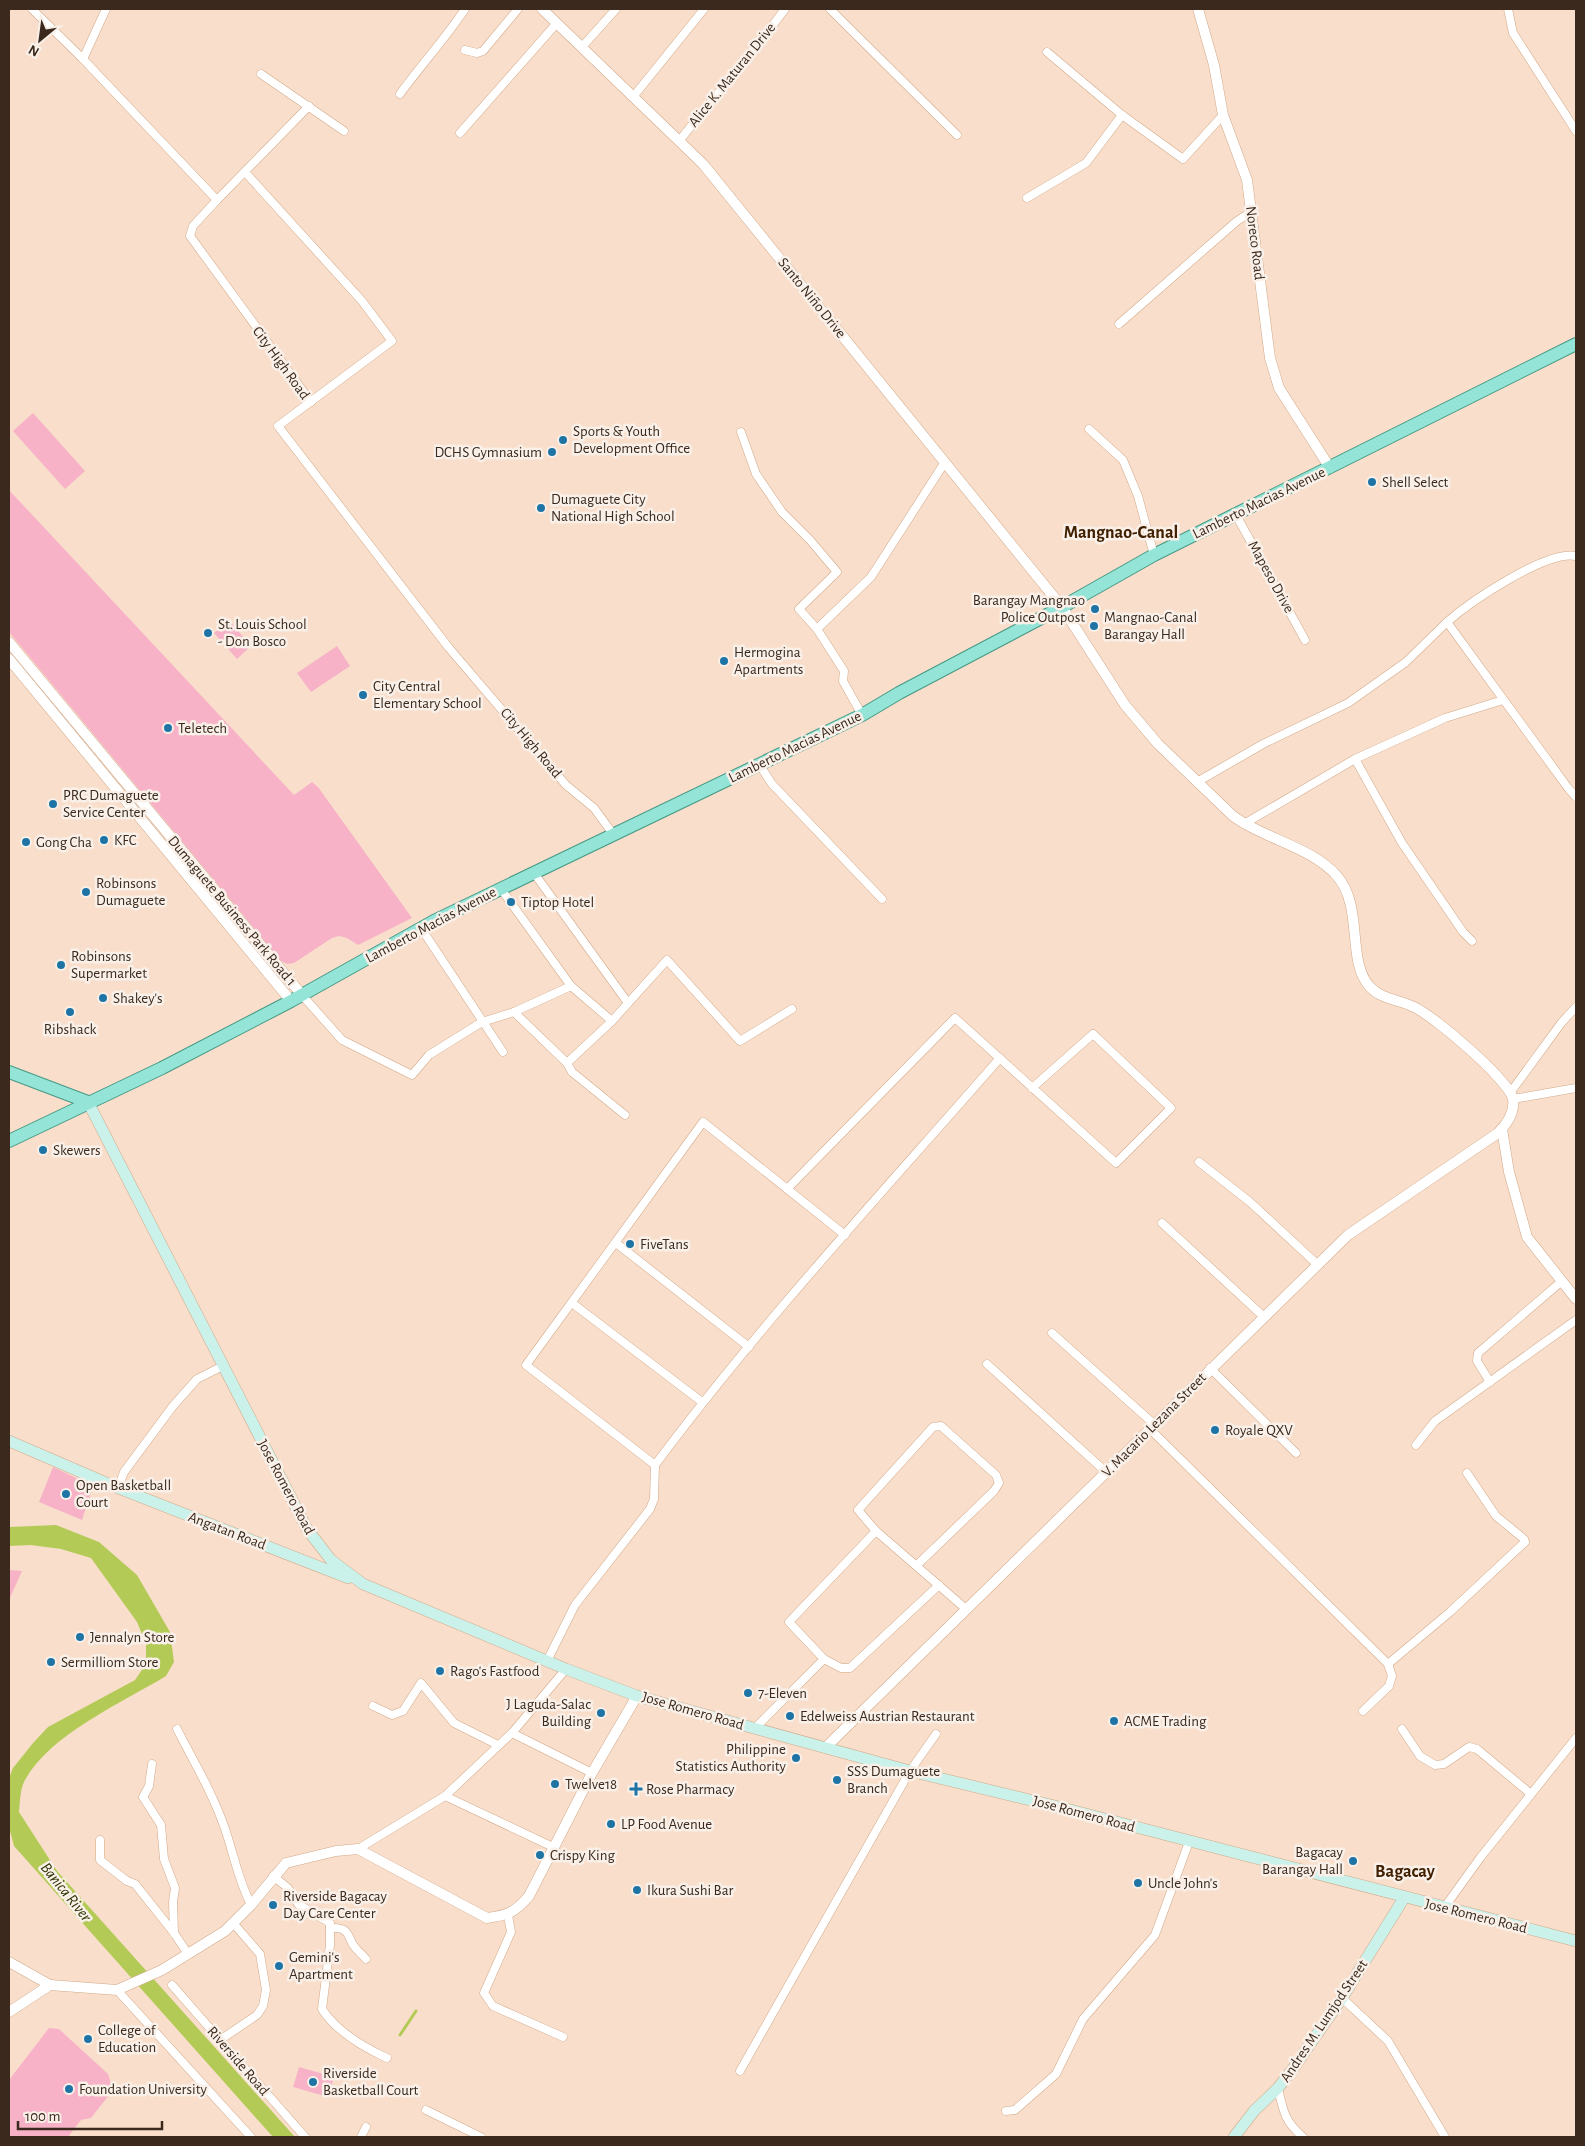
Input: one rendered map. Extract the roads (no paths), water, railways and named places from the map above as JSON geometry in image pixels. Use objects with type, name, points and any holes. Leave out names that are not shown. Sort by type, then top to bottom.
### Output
[{"type":"main road","name":"Lamberto Macias Avenue","points":[[9,1141],[88,1102],[141,1079],[296,998],[420,928],[862,715],[899,693],[1062,607],[1154,555],[1576,344]]},
{"type":"main road","points":[[9,1072],[88,1102]]},
{"type":"main road","name":"Jose Romero Road","points":[[88,1102],[307,1529],[331,1560],[363,1584],[566,1670],[637,1696],[754,1729],[826,1746],[910,1771],[1404,1898],[1575,1938]]},
{"type":"main road","name":"Angatan Road","points":[[9,1441],[118,1488],[363,1584]]},
{"type":"main road","name":"Andres M. Lumjod Street","points":[[1234,2137],[1262,2101],[1278,2088],[1342,1998],[1404,1898]]},
{"type":"street","points":[[32,9],[83,58],[217,200]]},
{"type":"street","points":[[83,58],[106,9]]},
{"type":"street","points":[[400,94],[428,56],[449,33],[465,9]]},
{"type":"street","points":[[465,50],[477,53],[484,51],[518,9]]},
{"type":"street","name":"Santo Niño Drive","points":[[542,9],[703,164],[1062,607],[1125,705],[1158,744],[1244,824],[1303,852],[1337,876],[1354,914],[1359,960],[1364,980],[1369,986],[1381,995],[1404,1003],[1424,1013],[1466,1047],[1511,1096]]},
{"type":"street","points":[[582,47],[616,9]]},
{"type":"street","points":[[633,97],[704,9]]},
{"type":"street","name":"Alice K. Maturan Drive","points":[[679,141],[785,9]]},
{"type":"street","points":[[830,9],[958,135]]},
{"type":"street","name":"Noreco Road","points":[[1198,9],[1214,65],[1223,114],[1247,180],[1270,358],[1279,388],[1330,468]]},
{"type":"street","points":[[1508,9],[1513,33],[1576,131]]},
{"type":"street","points":[[460,133],[557,23]]},
{"type":"street","points":[[1047,52],[1122,115],[1183,158],[1223,114]]},
{"type":"street","points":[[261,74],[344,130]]},
{"type":"street","name":"City High Road","points":[[309,106],[193,226],[190,236],[192,242],[311,402],[278,426],[449,648],[566,785],[594,808],[613,834]]},
{"type":"street","points":[[1027,198],[1086,163],[1122,115]]},
{"type":"street","points":[[245,172],[362,301],[392,341],[311,402]]},
{"type":"street","points":[[1119,324],[1237,221],[1251,212]]},
{"type":"street","points":[[1089,429],[1123,460],[1138,496],[1154,555]]},
{"type":"street","points":[[741,432],[756,474],[782,512],[810,540],[837,572],[799,609],[817,629],[844,671],[843,681],[862,715]]},
{"type":"street","points":[[817,629],[871,576],[945,462]]},
{"type":"street","name":"Mapeso Drive","points":[[1236,515],[1305,640]]},
{"type":"street","points":[[1198,782],[1263,744],[1348,703],[1406,662],[1446,622],[1498,585],[1552,559],[1570,555],[1576,556]]},
{"type":"street","points":[[1446,622],[1576,797]]},
{"type":"street","name":"Dumaguete Business Park Road 1","points":[[9,642],[33,680],[296,998]]},
{"type":"street","name":"Dumaguete Business Park Road 1","points":[[9,659],[33,680]]},
{"type":"street","points":[[1244,824],[1354,759],[1444,718],[1503,700]]},
{"type":"street","points":[[1354,759],[1407,850],[1463,932],[1472,941]]},
{"type":"street","points":[[759,764],[772,784],[882,899]]},
{"type":"street","points":[[534,873],[628,1003]]},
{"type":"street","points":[[502,889],[571,986],[612,1021]]},
{"type":"street","points":[[420,928],[503,1052]]},
{"type":"street","points":[[567,1063],[612,1021],[667,960],[740,1041],[792,1009]]},
{"type":"street","points":[[296,998],[342,1040],[412,1075],[429,1055],[482,1022],[514,1012],[571,986]]},
{"type":"street","points":[[1576,1007],[1562,1022],[1511,1096],[1512,1112],[1502,1129],[1505,1156],[1527,1237],[1576,1299]]},
{"type":"street","points":[[514,1012],[567,1063],[572,1072],[625,1115]]},
{"type":"street","points":[[787,1189],[955,1018],[1032,1088],[1116,1163],[1171,1108],[1093,1034],[1032,1088]]},
{"type":"street","points":[[547,1662],[575,1605],[650,1509],[654,1499],[654,1465],[702,1402],[1000,1058]]},
{"type":"street","points":[[1511,1096],[1576,1088]]},
{"type":"street","points":[[654,1465],[526,1365],[703,1122],[845,1235]]},
{"type":"street","name":"V. Macario Lezana Street","points":[[826,1746],[1348,1235],[1502,1129]]},
{"type":"street","points":[[1199,1162],[1250,1202],[1318,1265]]},
{"type":"street","points":[[1162,1223],[1264,1317]]},
{"type":"street","points":[[616,1243],[749,1347]]},
{"type":"street","points":[[1490,1382],[1477,1362],[1478,1353],[1562,1281]]},
{"type":"street","points":[[572,1302],[702,1402]]},
{"type":"street","points":[[1416,1445],[1436,1421],[1576,1320]]},
{"type":"street","points":[[1052,1333],[1152,1427],[1388,1664],[1392,1676],[1389,1686],[1364,1711]]},
{"type":"street","points":[[987,1364],[1106,1472]]},
{"type":"street","points":[[118,1488],[124,1472],[173,1406],[197,1380],[223,1366]]},
{"type":"street","points":[[1210,1368],[1296,1453]]},
{"type":"street","points":[[917,1565],[999,1484],[996,1476],[941,1426],[933,1428],[858,1510],[876,1531],[966,1610]]},
{"type":"street","points":[[1388,1664],[1450,1612],[1525,1542],[1524,1539],[1496,1516],[1467,1473]]},
{"type":"street","points":[[876,1531],[789,1622],[824,1659],[841,1668],[850,1668],[939,1585]]},
{"type":"street","points":[[754,1729],[824,1659]]},
{"type":"street","points":[[9,1962],[50,1985],[119,1989],[153,1974],[234,1924],[286,1863],[336,1851],[358,1849],[445,1796],[512,1733],[566,1670]]},
{"type":"street","points":[[373,1706],[392,1715],[403,1711],[421,1684],[454,1723],[498,1745]]},
{"type":"street","points":[[358,1849],[487,1918],[508,1915],[519,1908],[529,1896],[592,1773],[637,1696]]},
{"type":"street","points":[[178,1729],[193,1761],[205,1780],[218,1810],[240,1884],[251,1905]]},
{"type":"street","points":[[1402,1729],[1420,1756],[1435,1765],[1444,1764],[1469,1748],[1477,1749],[1531,1794]]},
{"type":"street","points":[[512,1733],[592,1773]]},
{"type":"street","points":[[740,2071],[910,1771],[936,1734]]},
{"type":"street","points":[[1444,1908],[1480,1858],[1576,1738]]},
{"type":"street","points":[[152,1764],[149,1786],[143,1796],[161,1825],[164,1859],[175,1888],[173,1902],[174,1932]]},
{"type":"street","points":[[445,1796],[553,1847]]},
{"type":"street","points":[[100,1840],[100,1860],[127,1881],[135,1884],[174,1932],[188,1954]]},
{"type":"street","points":[[1006,2111],[1015,2110],[1056,2074],[1083,2020],[1155,1935],[1189,1842]]},
{"type":"street","points":[[273,1876],[288,1888],[298,1904],[330,1923],[330,1945],[322,2008],[328,2017],[366,2049],[387,2058]]},
{"type":"street","points":[[508,1915],[511,1932],[484,1993],[493,2006],[563,2037]]},
{"type":"street","points":[[220,2040],[257,2015],[263,2006],[266,1990],[260,1954],[234,1924]]},
{"type":"street","points":[[330,1928],[344,1929],[349,1933],[353,1944],[366,1959]]},
{"type":"street","points":[[9,2012],[50,1985]]},
{"type":"street","name":"Riverside Road","points":[[172,1985],[305,2137]]},
{"type":"street","points":[[119,1989],[251,2137]]},
{"type":"street","points":[[1342,1998],[1388,2041],[1445,2137]]},
{"type":"street","points":[[1278,2088],[1283,2112],[1287,2120],[1303,2137]]},
{"type":"street","points":[[426,2110],[481,2137]]},
{"type":"street","points":[[361,2137],[366,2127]]},
{"type":"water","name":"Banica River","points":[[56,1525],[99,1542],[137,1575],[170,1632],[174,1662],[166,1676],[108,1709],[68,1735],[50,1750],[35,1765],[24,1782],[19,1812],[57,1871],[295,2137],[273,2137],[14,1846],[9,1827],[9,1778],[13,1768],[48,1727],[135,1680],[146,1664],[146,1644],[137,1622],[91,1558],[61,1549],[31,1545],[9,1546],[9,1527]]},
{"type":"waterway","points":[[400,2035],[416,2011]]},
{"type":"place","name":"Sports & Youth Development Office","points":[[563,440]]},
{"type":"place","name":"DCHS Gymnasium","points":[[552,452]]},
{"type":"place","name":"Shell Select","points":[[1372,482]]},
{"type":"place","name":"Dumaguete City National High School","points":[[541,508]]},
{"type":"place","name":"Barangay Mangnao Police Outpost","points":[[1095,609]]},
{"type":"place","name":"Mangnao-Canal Barangay Hall","points":[[1094,626]]},
{"type":"place","name":"St. Louis School - Don Bosco","points":[[208,633]]},
{"type":"place","name":"Hermogina Apartments","points":[[724,661]]},
{"type":"place","name":"City Central Elementary School","points":[[363,695]]},
{"type":"place","name":"Teletech","points":[[168,728]]},
{"type":"place","name":"PRC Dumaguete Service Center","points":[[53,804]]},
{"type":"place","name":"KFC","points":[[104,840]]},
{"type":"place","name":"Gong Cha","points":[[26,842]]},
{"type":"place","name":"Robinsons Dumaguete","points":[[86,892]]},
{"type":"place","name":"Tiptop Hotel","points":[[511,902]]},
{"type":"place","name":"Robinsons Supermarket","points":[[61,965]]},
{"type":"place","name":"Shakey's","points":[[103,998]]},
{"type":"place","name":"Ribshack","points":[[70,1012]]},
{"type":"place","name":"Skewers","points":[[43,1150]]},
{"type":"place","name":"FiveTans","points":[[630,1244]]},
{"type":"place","name":"Royale QXV","points":[[1215,1430]]},
{"type":"place","name":"Open Basketball Court","points":[[66,1494]]},
{"type":"place","name":"Jennalyn Store","points":[[80,1637]]},
{"type":"place","name":"Sermilliom Store","points":[[51,1662]]},
{"type":"place","name":"Rago's Fastfood","points":[[440,1671]]},
{"type":"place","name":"7-Eleven","points":[[748,1693]]},
{"type":"place","name":"J Laguda-Salac Building","points":[[601,1713]]},
{"type":"place","name":"Edelweiss Austrian Restaurant","points":[[790,1716]]},
{"type":"place","name":"ACME Trading","points":[[1114,1721]]},
{"type":"place","name":"Philippine Statistics Authority","points":[[796,1758]]},
{"type":"place","name":"SSS Dumaguete Branch","points":[[837,1780]]},
{"type":"place","name":"Twelve18","points":[[555,1784]]},
{"type":"place","name":"Rose Pharmacy","points":[[636,1789]]},
{"type":"place","name":"LP Food Avenue","points":[[611,1824]]},
{"type":"place","name":"Crispy King","points":[[540,1855]]},
{"type":"place","name":"Bagacay Barangay Hall","points":[[1353,1861]]},
{"type":"place","name":"Uncle John's","points":[[1138,1883]]},
{"type":"place","name":"Ikura Sushi Bar","points":[[637,1890]]},
{"type":"place","name":"Riverside Bagacay Day Care Center","points":[[273,1905]]},
{"type":"place","name":"Gemini's Apartment","points":[[279,1966]]},
{"type":"place","name":"College of Education","points":[[88,2039]]},
{"type":"place","name":"Riverside Basketball Court","points":[[313,2082]]},
{"type":"place","name":"Foundation University","points":[[69,2089]]},
{"type":"district","name":"Mangnao-Canal","points":[[1121,533]]},
{"type":"district","name":"Bagacay","points":[[1405,1872]]}]
